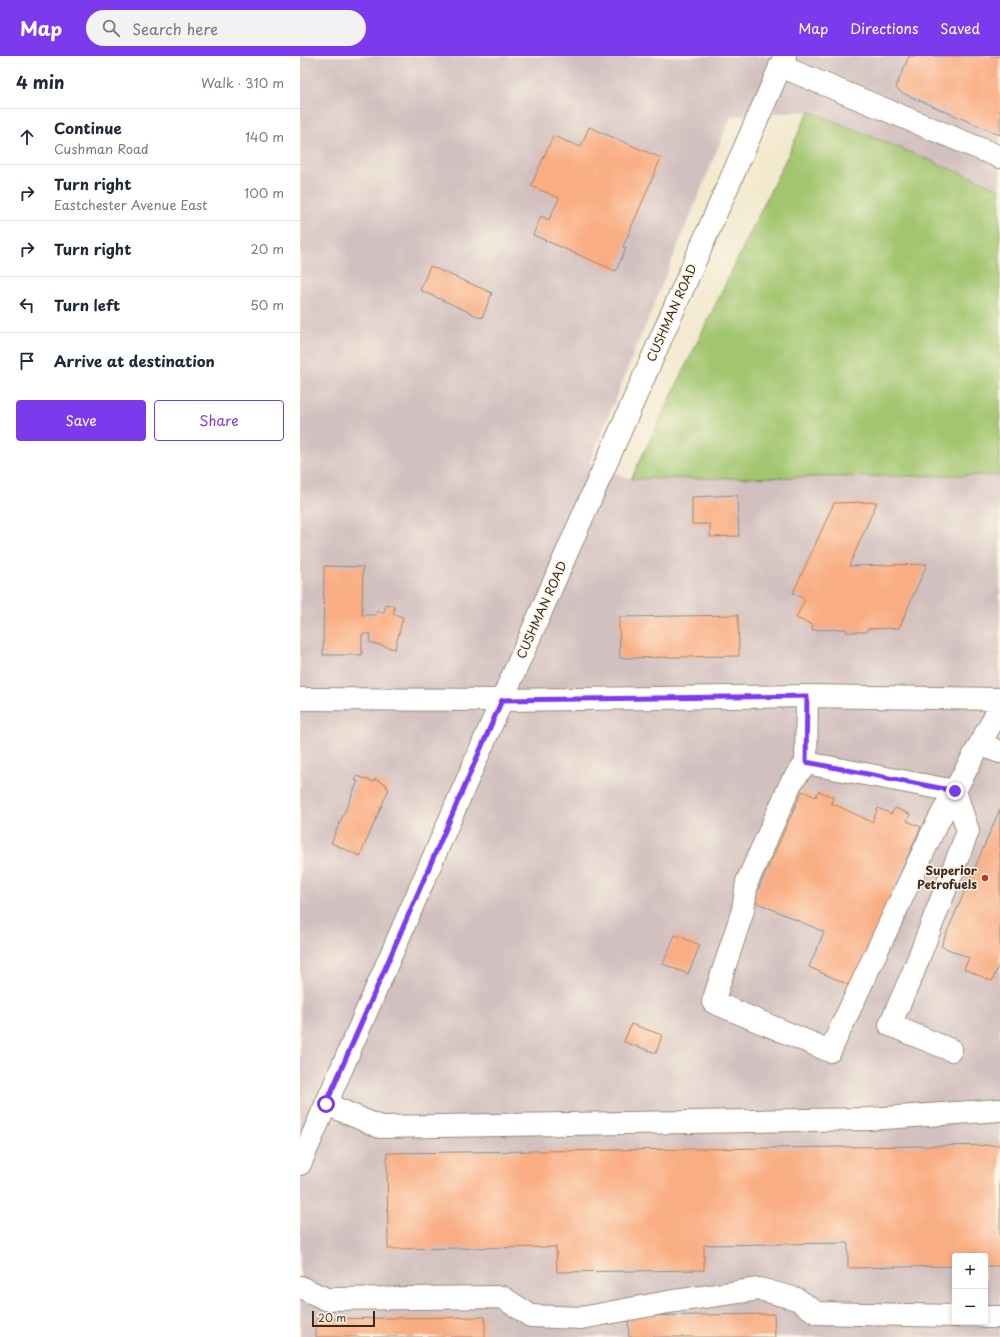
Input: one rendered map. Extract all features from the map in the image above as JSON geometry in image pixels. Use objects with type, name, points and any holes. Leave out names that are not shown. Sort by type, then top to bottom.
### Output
[{"type":"street","points":[[782,61],[1000,157]]},
{"type":"street","name":"CUSHMAN ROAD","points":[[300,1164],[782,61]]},
{"type":"street","points":[[807,696],[806,762],[791,783],[747,882],[743,910],[713,1002],[830,1051],[930,836],[1000,707]]},
{"type":"street","points":[[300,699],[502,700],[807,696],[1000,699]]},
{"type":"street","points":[[980,744],[1000,752]]},
{"type":"street","points":[[806,762],[955,791]]},
{"type":"street","points":[[951,1050],[890,1025],[912,975],[968,831],[955,791]]},
{"type":"street","points":[[326,1104],[380,1127],[870,1119],[1000,1110]]},
{"type":"street","points":[[300,1287],[326,1299],[502,1297],[531,1316],[581,1318],[668,1302],[759,1289],[797,1299],[817,1313],[952,1316]]},
{"type":"street","points":[[988,1317],[1000,1317]]},
{"type":"shaded area","points":[[300,56],[1000,56],[1000,189],[809,111],[731,116],[589,463],[631,479],[1000,475],[1000,1337],[300,1337]]},
{"type":"green space","points":[[809,111],[1000,189],[1000,475],[631,479]]},
{"type":"building","points":[[909,56],[1000,56],[1000,135],[900,92],[896,88],[897,84]]},
{"type":"building","points":[[589,127],[661,158],[623,247],[626,248],[616,271],[533,235],[541,216],[549,220],[559,198],[531,186],[553,136],[581,147]]},
{"type":"building","points":[[430,266],[492,293],[482,318],[420,290]]},
{"type":"building","points":[[737,495],[739,536],[710,537],[710,524],[692,524],[692,497]]},
{"type":"building","points":[[877,502],[849,566],[927,564],[899,628],[867,629],[867,632],[847,632],[846,629],[812,630],[813,625],[796,618],[805,599],[793,593],[834,503]]},
{"type":"building","points":[[324,566],[363,567],[362,615],[376,615],[377,611],[384,613],[386,604],[395,606],[393,614],[403,617],[395,649],[369,642],[371,634],[362,634],[362,655],[323,655]]},
{"type":"building","points":[[738,615],[739,656],[620,658],[619,617]]},
{"type":"building","points":[[357,776],[374,782],[375,779],[387,785],[386,787],[389,789],[360,856],[331,843],[358,781],[355,780]]},
{"type":"building","points":[[802,791],[816,797],[818,791],[833,797],[831,803],[872,822],[878,808],[891,814],[895,808],[910,814],[907,821],[921,827],[851,986],[809,967],[824,932],[753,901]]},
{"type":"building","name":"Superior Petrofuels","points":[[1000,809],[1000,962],[992,981],[964,969],[969,958],[941,946]]},
{"type":"building","points":[[675,935],[700,945],[688,974],[663,964]]},
{"type":"building","points":[[631,1024],[662,1035],[656,1053],[624,1042]]},
{"type":"building","points":[[1000,1145],[1000,1266],[988,1266],[988,1253],[952,1253],[952,1266],[848,1268],[848,1243],[704,1245],[704,1270],[557,1272],[556,1247],[388,1249],[387,1153]]},
{"type":"building","points":[[774,1314],[775,1337],[629,1337],[628,1316]]},
{"type":"building","points":[[485,1317],[485,1337],[316,1337],[316,1319]]},
{"type":"place","name":"Superior Petrofuels","points":[[985,878]]},
{"type":"route","points":[[326,1104],[502,700],[807,696],[806,762],[955,791]]}]
